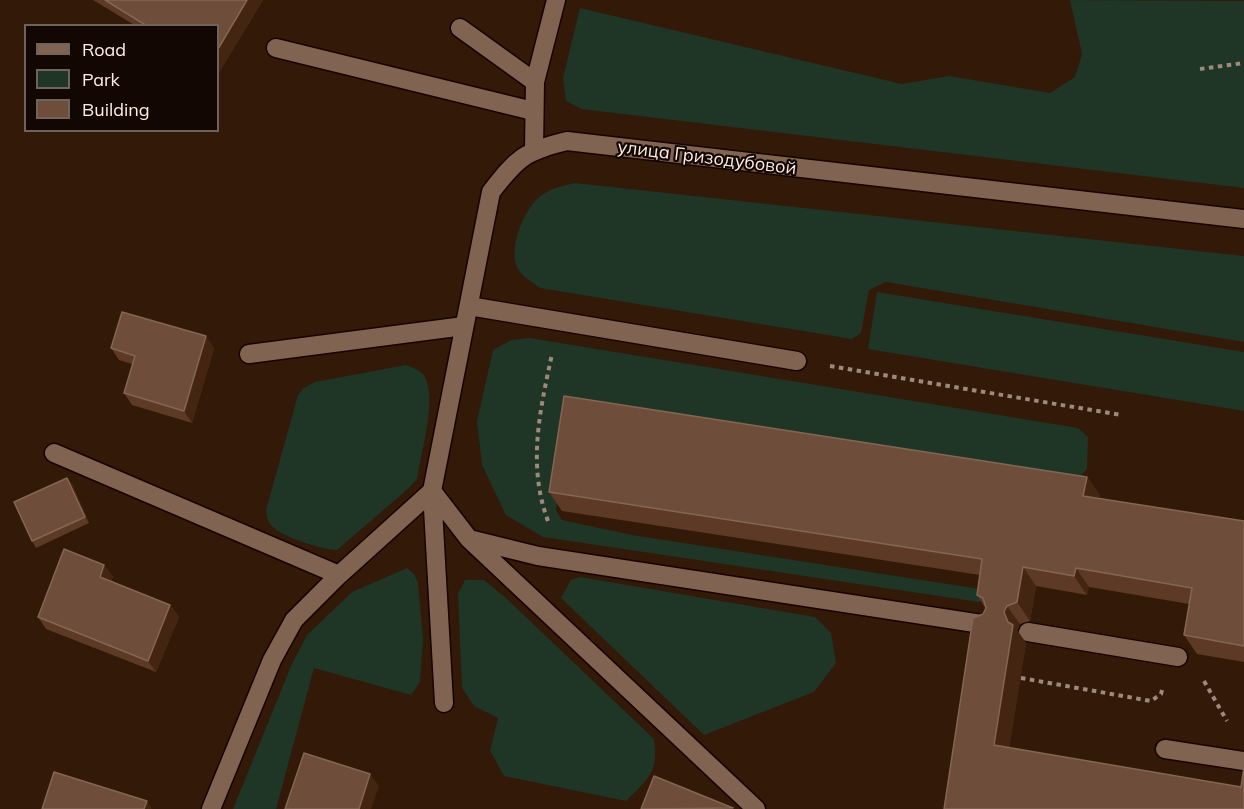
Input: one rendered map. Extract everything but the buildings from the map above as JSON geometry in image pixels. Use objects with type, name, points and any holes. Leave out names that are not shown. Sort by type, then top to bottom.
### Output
[{"type":"street","points":[[534,149],[535,82],[556,0]]},
{"type":"street","points":[[460,28],[535,82]]},
{"type":"street","points":[[276,48],[533,111]]},
{"type":"street","name":"улица Гризодубовой","points":[[444,703],[432,491],[491,192],[510,168],[534,149],[567,141],[1244,219]]},
{"type":"street","points":[[469,306],[797,361]]},
{"type":"street","points":[[249,354],[464,326]]},
{"type":"street","points":[[54,453],[339,575]]},
{"type":"street","points":[[211,809],[272,660],[294,620],[339,575],[432,491],[469,539],[756,809]]},
{"type":"street","points":[[469,539],[564,560],[988,625]]},
{"type":"street","points":[[1028,632],[1178,657]]},
{"type":"street","points":[[1165,749],[1244,760]]},
{"type":"path","points":[[1200,69],[1244,63]]},
{"type":"path","points":[[560,321],[539,413],[536,445],[537,479],[543,508],[564,560]]},
{"type":"path","points":[[860,371],[1121,415]]},
{"type":"path","points":[[1178,657],[1188,658],[1194,663],[1233,731]]},
{"type":"path","points":[[1021,678],[1151,701],[1161,694]]},
{"type":"green space","points":[[1070,0],[1244,1],[1244,188],[581,109],[566,101],[563,78],[580,8],[902,84],[949,76],[1050,93],[1075,77],[1082,54]]},
{"type":"green space","points":[[575,183],[1244,256],[1244,342],[886,282],[869,290],[861,333],[852,339],[540,288],[523,275],[516,266],[517,235],[531,206],[540,196],[559,187]]},
{"type":"green space","points":[[877,292],[1244,352],[1244,411],[868,349]]},
{"type":"green space","points":[[530,338],[1078,428],[1088,437],[1087,469],[1076,481],[569,412],[556,510],[562,520],[632,535],[980,589],[985,599],[979,602],[543,537],[506,515],[482,465],[477,421],[493,350],[511,340]]},
{"type":"green space","points":[[406,365],[421,373],[428,386],[429,412],[417,479],[337,550],[304,542],[278,531],[268,521],[266,510],[298,395],[304,388],[315,382]]},
{"type":"green space","points":[[407,568],[414,574],[418,583],[423,639],[420,682],[411,695],[314,668],[276,809],[233,809],[291,666],[307,635],[352,592]]},
{"type":"green space","points":[[580,577],[815,617],[831,633],[836,663],[814,692],[704,735],[561,598],[571,580]]},
{"type":"green space","points":[[465,580],[484,580],[506,598],[654,739],[655,760],[650,774],[626,801],[504,776],[490,751],[498,718],[474,706],[462,688],[458,594]]}]
